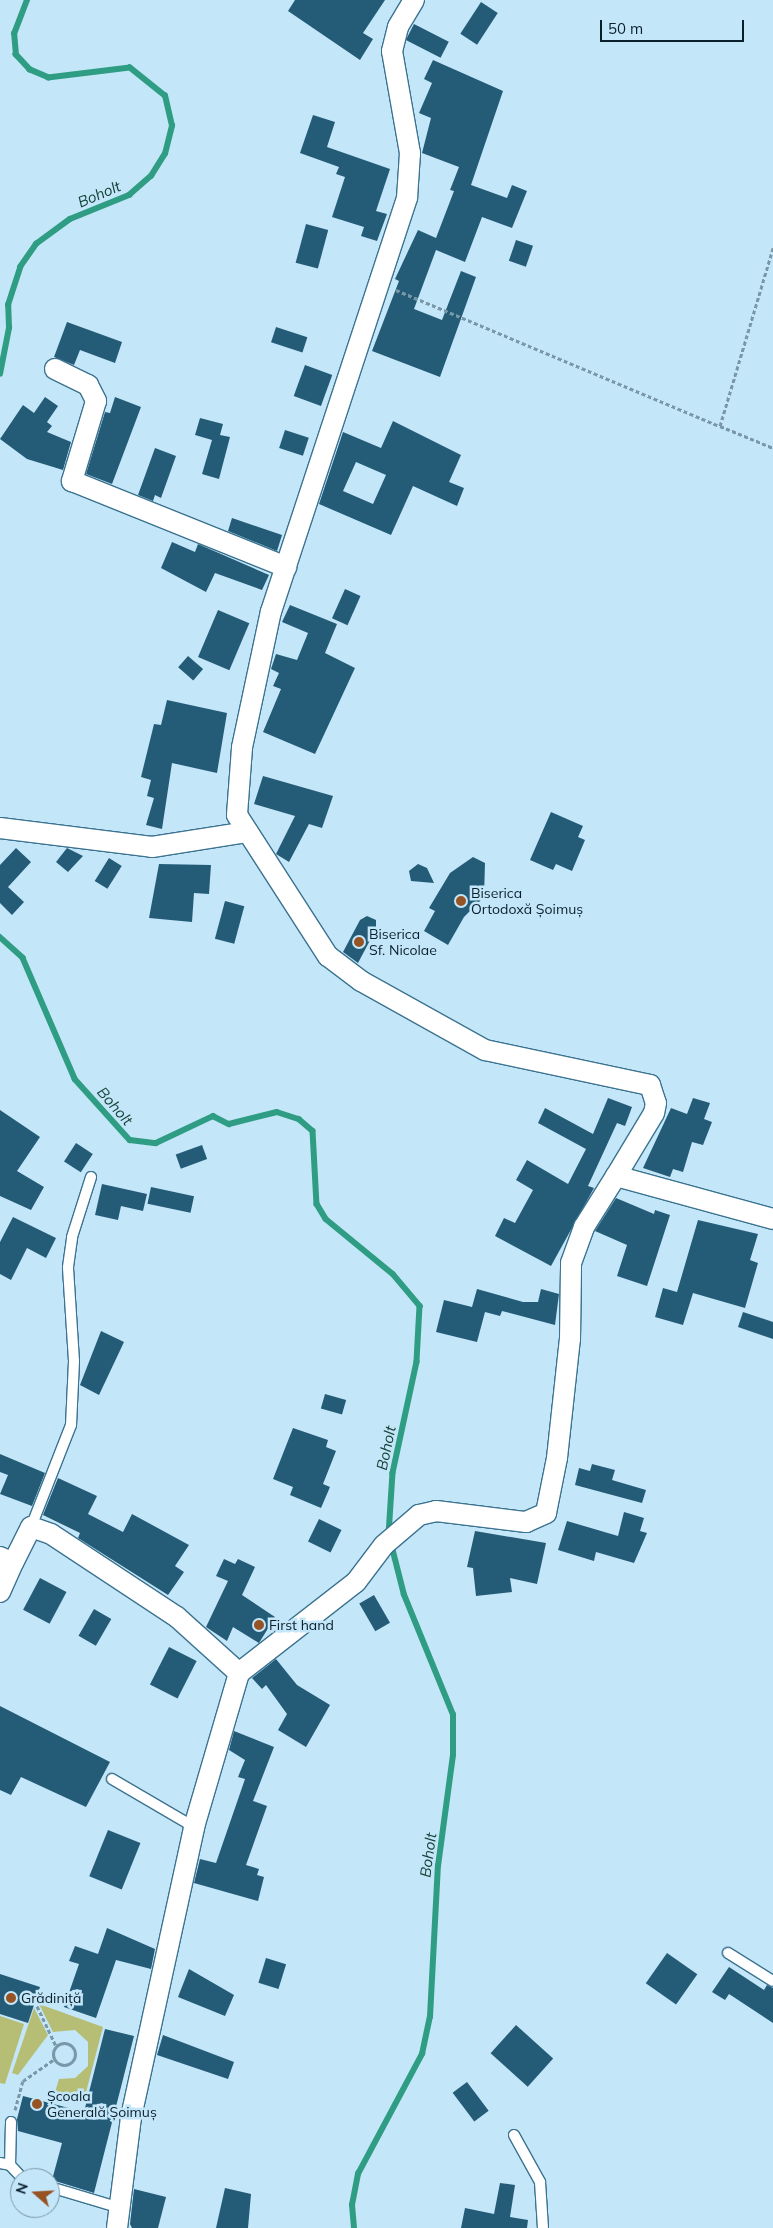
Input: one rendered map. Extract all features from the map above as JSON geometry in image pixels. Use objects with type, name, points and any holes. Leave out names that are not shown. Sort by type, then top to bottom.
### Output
[{"type":"street","points":[[117,2228],[117,2207],[131,2117],[194,1827],[239,1673],[350,1587],[384,1544],[419,1515],[436,1511],[526,1522],[546,1513],[550,1505],[570,1339],[571,1263],[584,1227],[654,1113],[656,1103],[650,1085],[485,1050],[361,981],[328,956],[237,815],[236,793],[255,676],[286,567],[403,215],[410,173],[392,51],[398,27],[414,0]]},
{"type":"street","points":[[55,369],[88,385],[96,401],[72,481],[286,567]]},
{"type":"street","points":[[0,828],[152,847],[248,832]]},
{"type":"street","points":[[616,1176],[773,1219]]},
{"type":"street","points":[[0,1592],[6,1560],[31,1527],[82,1550],[126,1579],[219,1650],[239,1673]]},
{"type":"lane","points":[[31,1527],[71,1426],[74,1361],[68,1267],[72,1237],[91,1177]]},
{"type":"lane","points":[[112,1779],[194,1827]]},
{"type":"lane","points":[[728,1953],[773,1981]]},
{"type":"lane","points":[[5,2164],[12,2122]]},
{"type":"lane","points":[[514,2135],[540,2182],[543,2228]]},
{"type":"lane","points":[[60,2190],[117,2207]]},
{"type":"path","points":[[720,426],[773,248]]},
{"type":"path","points":[[379,283],[773,448]]},
{"type":"path","points":[[12,2122],[23,2081],[54,2059],[56,2046],[37,2006]]},
{"type":"path","points":[[54,2059],[63,2066],[75,2058],[70,2045],[56,2046]]},
{"type":"green space","points":[[39,2004],[103,2027],[84,2100],[55,2092],[59,2079],[75,2078],[88,2066],[88,2042],[75,2030],[53,2032]]},
{"type":"green space","points":[[34,2008],[48,2035],[18,2075],[12,2073]]},
{"type":"green space","points":[[0,2016],[24,2024],[5,2084],[0,2083]]},
{"type":"building","points":[[295,0],[385,0],[363,33],[373,39],[360,60],[288,11]]},
{"type":"building","points":[[481,2],[498,13],[477,45],[460,34]]},
{"type":"building","points":[[414,24],[449,42],[441,58],[406,40]]},
{"type":"building","points":[[433,60],[503,91],[471,185],[507,198],[512,185],[527,191],[512,228],[482,217],[465,262],[436,250],[414,309],[442,320],[461,271],[476,277],[440,377],[372,351],[399,281],[395,279],[418,230],[436,238],[454,191],[450,190],[459,167],[422,153],[431,118],[419,113],[432,83],[424,79]]},
{"type":"building","points":[[313,115],[335,122],[327,147],[390,169],[376,211],[387,214],[377,241],[361,236],[364,227],[332,217],[345,177],[336,174],[339,167],[300,153]]},
{"type":"building","points":[[306,224],[328,230],[318,269],[296,263]]},
{"type":"building","points":[[516,240],[533,246],[526,267],[509,261]]},
{"type":"building","points":[[67,322],[122,342],[115,363],[80,350],[74,365],[54,357]]},
{"type":"building","points":[[276,327],[307,337],[302,352],[271,342]]},
{"type":"building","points":[[305,365],[332,375],[321,406],[294,396]]},
{"type":"building","points":[[45,397],[58,406],[47,422],[52,426],[47,432],[71,442],[63,470],[27,459],[0,439],[23,405],[34,413]]},
{"type":"building","points":[[115,397],[141,407],[112,484],[86,474],[105,412],[110,413]]},
{"type":"building","points":[[200,418],[223,424],[220,435],[230,437],[219,479],[202,474],[212,440],[195,435]]},
{"type":"building","points":[[393,421],[461,455],[449,482],[464,488],[457,506],[413,486],[391,535],[319,504],[343,432],[381,448]],"holes":[[[356,462],[386,475],[373,504],[343,491]]]},
{"type":"building","points":[[285,430],[309,438],[303,456],[279,448]]},
{"type":"building","points":[[155,448],[176,456],[161,498],[155,495],[153,501],[138,495]]},
{"type":"building","points":[[232,518],[282,535],[277,551],[228,531]]},
{"type":"building","points":[[172,542],[195,552],[198,544],[269,575],[262,590],[215,573],[206,592],[161,568]]},
{"type":"building","points":[[345,589],[361,596],[348,625],[332,618]]},
{"type":"building","points":[[290,605],[337,624],[325,653],[355,668],[315,754],[263,732],[281,689],[273,686],[279,673],[271,669],[276,654],[297,660],[308,633],[282,622]]},
{"type":"building","points":[[218,610],[249,623],[229,670],[198,657]]},
{"type":"building","points":[[188,656],[203,669],[193,680],[178,667]]},
{"type":"building","points":[[167,700],[227,713],[217,773],[172,763],[162,829],[146,825],[154,798],[147,796],[151,780],[141,777],[154,724],[161,725]]},
{"type":"building","points":[[263,776],[333,796],[322,828],[309,824],[289,862],[276,854],[295,816],[254,804]]},
{"type":"building","points":[[551,812],[583,826],[578,837],[585,840],[572,871],[556,864],[553,870],[530,860]]},
{"type":"building","points":[[16,848],[31,862],[8,887],[24,902],[12,915],[0,903],[0,865]]},
{"type":"building","points":[[67,848],[83,856],[68,872],[56,862]]},
{"type":"building","name":"Biserica Ortodoxă Șoimuș","points":[[473,857],[485,863],[484,897],[464,917],[448,945],[424,931],[435,911],[429,908],[450,873]]},
{"type":"building","points":[[109,858],[122,866],[107,889],[95,881]]},
{"type":"building","points":[[159,864],[211,865],[209,894],[194,893],[192,922],[149,918]]},
{"type":"building","points":[[418,864],[427,868],[434,883],[411,881],[409,871]]},
{"type":"building","points":[[225,901],[244,906],[234,944],[215,939]]},
{"type":"building","name":"Biserica Sf. Nicolae","points":[[367,916],[376,920],[376,929],[358,963],[343,952],[360,920]]},
{"type":"building","points":[[608,1098],[632,1107],[625,1126],[617,1123],[588,1186],[594,1188],[551,1266],[495,1236],[504,1218],[515,1223],[533,1190],[516,1180],[527,1160],[568,1184],[586,1149],[538,1123],[545,1108],[593,1134]]},
{"type":"building","points":[[693,1098],[710,1103],[704,1119],[712,1122],[703,1145],[692,1142],[683,1172],[673,1169],[670,1177],[643,1168],[671,1108],[687,1114]]},
{"type":"building","points":[[0,1110],[40,1137],[17,1171],[44,1187],[31,1210],[0,1196]]},
{"type":"building","points":[[76,1143],[93,1154],[81,1172],[64,1161]]},
{"type":"building","points":[[202,1145],[207,1159],[181,1169],[176,1155]]},
{"type":"building","points":[[102,1184],[147,1194],[143,1211],[121,1206],[118,1220],[95,1215]]},
{"type":"building","points":[[151,1187],[194,1196],[191,1213],[147,1204]]},
{"type":"building","points":[[616,1198],[654,1214],[655,1210],[670,1215],[647,1286],[617,1276],[627,1245],[595,1231]]},
{"type":"building","points":[[13,1217],[56,1238],[46,1258],[27,1248],[11,1280],[0,1274],[0,1242]]},
{"type":"building","points":[[698,1220],[758,1234],[750,1260],[758,1263],[745,1308],[693,1293],[683,1325],[655,1317],[663,1288],[677,1292]]},
{"type":"building","points":[[477,1289],[523,1302],[538,1302],[541,1289],[559,1294],[555,1325],[502,1311],[500,1316],[485,1312],[477,1342],[436,1332],[444,1300],[472,1307]]},
{"type":"building","points":[[743,1312],[773,1322],[773,1339],[738,1327]]},
{"type":"building","points":[[101,1331],[124,1342],[99,1395],[80,1385]]},
{"type":"building","points":[[325,1394],[346,1400],[342,1414],[321,1408]]},
{"type":"building","points":[[293,1428],[328,1440],[326,1447],[336,1451],[323,1484],[330,1487],[321,1508],[290,1495],[293,1487],[273,1479]]},
{"type":"building","points":[[0,1454],[45,1473],[32,1506],[0,1494],[8,1475],[0,1472]]},
{"type":"building","points":[[592,1464],[615,1470],[612,1480],[646,1490],[642,1503],[575,1485],[579,1468],[590,1471]]},
{"type":"building","points":[[58,1478],[97,1496],[88,1514],[123,1532],[132,1514],[189,1545],[175,1566],[184,1572],[168,1595],[78,1538],[80,1533],[43,1515]]},
{"type":"building","points":[[624,1512],[644,1518],[640,1531],[647,1533],[634,1563],[596,1552],[594,1561],[558,1550],[567,1521],[618,1536]]},
{"type":"building","points":[[319,1519],[341,1530],[331,1552],[308,1541]]},
{"type":"building","points":[[475,1531],[546,1543],[537,1584],[510,1578],[512,1592],[476,1596],[473,1568],[467,1567]]},
{"type":"building","points":[[224,1559],[235,1564],[238,1559],[255,1567],[242,1595],[275,1617],[259,1643],[233,1627],[227,1641],[206,1627],[228,1581],[216,1576]]},
{"type":"building","points":[[40,1578],[66,1592],[50,1624],[23,1610]]},
{"type":"building","points":[[374,1595],[390,1623],[375,1631],[359,1604]]},
{"type":"building","points":[[94,1609],[111,1619],[96,1646],[78,1636]]},
{"type":"building","points":[[169,1647],[197,1661],[178,1698],[150,1684]]},
{"type":"building","points":[[276,1659],[297,1685],[330,1705],[306,1747],[278,1730],[287,1714],[266,1685],[262,1689],[252,1678]]},
{"type":"building","points":[[0,1706],[110,1762],[86,1807],[21,1777],[11,1795],[0,1790]]},
{"type":"building","points":[[234,1731],[274,1747],[253,1801],[267,1806],[246,1865],[259,1869],[257,1875],[264,1877],[258,1901],[194,1883],[200,1859],[216,1863],[245,1779],[238,1777],[245,1760],[229,1750]]},
{"type":"building","points":[[108,1830],[140,1843],[122,1889],[89,1876]]},
{"type":"building","points":[[107,1928],[155,1949],[151,1969],[116,1960],[96,2018],[64,2007],[79,1964],[69,1961],[75,1946],[98,1954]]},
{"type":"building","points":[[667,1953],[697,1974],[676,2005],[646,1983]]},
{"type":"building","points":[[266,1958],[286,1964],[278,1989],[258,1983]]},
{"type":"building","points":[[729,1967],[764,1990],[767,1985],[773,1988],[773,2023],[729,1994],[725,2000],[712,1992]]},
{"type":"building","points":[[189,1969],[234,1995],[225,2016],[178,1997]]},
{"type":"building","name":"Grădiniță","points":[[0,1974],[40,1987],[28,2023],[0,2014]]},
{"type":"building","points":[[516,2025],[553,2058],[528,2087],[491,2053]]},
{"type":"building","name":"Școala Generală Șoimuș","points":[[105,2029],[134,2036],[94,2193],[60,2182],[60,2168],[55,2168],[62,2143],[18,2131],[17,2119],[23,2096],[84,2112]]},
{"type":"building","points":[[163,2035],[234,2062],[228,2079],[157,2055]]},
{"type":"building","points":[[467,2082],[489,2111],[474,2122],[453,2093]]},
{"type":"building","points":[[500,2183],[515,2185],[510,2217],[528,2220],[527,2228],[461,2228],[465,2208],[494,2214]]},
{"type":"building","points":[[225,2188],[251,2194],[248,2228],[216,2228]]},
{"type":"building","points":[[134,2189],[166,2197],[158,2228],[132,2228],[130,2224]]},
{"type":"waterway","name":"Boholt","points":[[0,374],[9,328],[8,305],[20,267],[36,244],[70,219],[129,195],[151,176],[165,154],[172,126],[165,96],[130,68],[49,78],[30,70],[16,55],[14,34],[27,0]]},
{"type":"waterway","name":"Boholt","points":[[0,937],[23,958],[75,1079],[130,1140],[156,1143],[213,1116],[229,1124],[277,1112],[299,1119],[313,1131],[317,1204],[326,1219],[393,1274],[420,1306],[417,1362],[393,1473],[389,1535]]},
{"type":"waterway","name":"Boholt","points":[[354,2228],[352,2205],[358,2174],[422,2054],[430,2017],[438,1866],[453,1755],[453,1715],[404,1595],[391,1544]]},
{"type":"place","name":"Biserica Ortodoxă Șoimuș","points":[[461,901]]},
{"type":"place","name":"Biserica Sf. Nicolae","points":[[359,942]]},
{"type":"place","name":"First hand","points":[[259,1625]]},
{"type":"place","name":"Grădiniță","points":[[11,1998]]},
{"type":"place","name":"Școala Generală Șoimuș","points":[[37,2104]]}]
